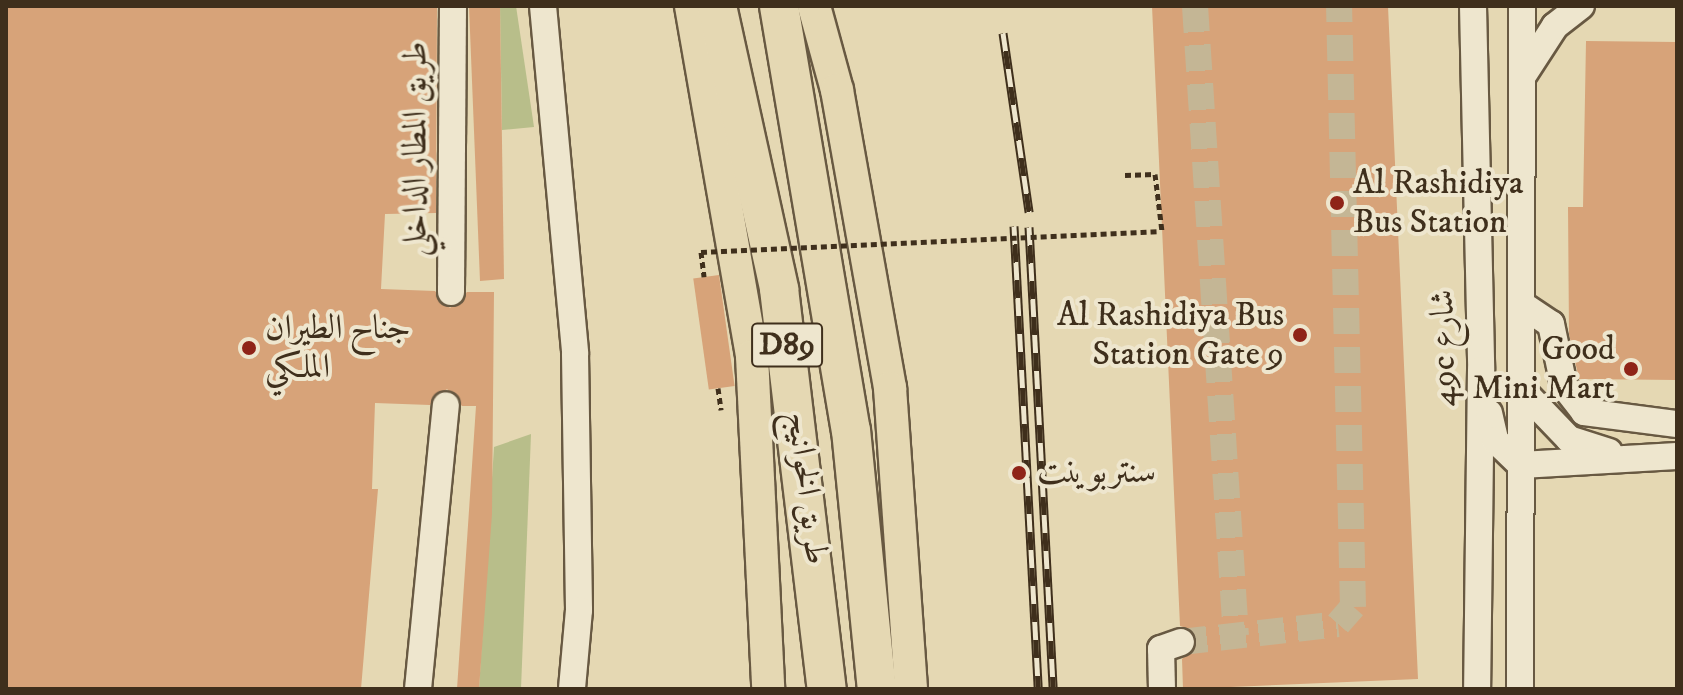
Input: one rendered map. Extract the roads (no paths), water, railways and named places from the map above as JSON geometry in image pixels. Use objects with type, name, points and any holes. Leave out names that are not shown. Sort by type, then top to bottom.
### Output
[{"type":"highway","name":"طريق الخوانيج","points":[[717,6],[779,289],[827,689]]},
{"type":"highway","name":"طريق الخوانيج","points":[[779,6],[851,430],[877,689]]},
{"type":"main road","points":[[691,6],[752,356],[768,689]]},
{"type":"main road","points":[[814,6],[837,90],[890,388],[911,689]]},
{"type":"street","name":"طريق المطار الداخلي","points":[[451,292],[453,6]]},
{"type":"street","points":[[543,6],[575,354],[579,610],[572,689]]},
{"type":"street","name":"49c شارع","points":[[1473,6],[1481,370],[1477,689]]},
{"type":"street","points":[[1520,689],[1522,6]]},
{"type":"street","points":[[1522,77],[1555,26],[1581,6]]},
{"type":"street","points":[[1521,304],[1551,324],[1575,405],[1593,417],[1677,424]]},
{"type":"street","points":[[1481,370],[1495,440],[1521,465],[1632,456],[1677,456]]},
{"type":"street","points":[[1521,389],[1569,439],[1632,456]]},
{"type":"street","points":[[418,689],[446,405]]},
{"type":"street","points":[[1632,421],[1632,456]]},
{"type":"street","points":[[1162,689],[1161,649],[1181,642]]},
{"type":"tunnel","points":[[1195,6],[1236,636]]},
{"type":"tunnel","points":[[1181,642],[1338,624],[1353,607],[1339,6]]},
{"type":"railway","points":[[1003,33],[1029,212]]},
{"type":"railway","points":[[1014,226],[1038,689]]},
{"type":"railway","points":[[1029,227],[1053,689]]},
{"type":"place","name":"Al Rashidiya Bus Station","points":[[1337,203]]},
{"type":"place","name":"Al Rashidiya Bus Station Gate 9","points":[[1300,335]]},
{"type":"place","name":"جناح الطيران الملكي","points":[[249,348]]},
{"type":"place","name":"Good Mini Mart","points":[[1631,369]]},
{"type":"place","name":"سنتربوينت","points":[[1019,473]]}]
